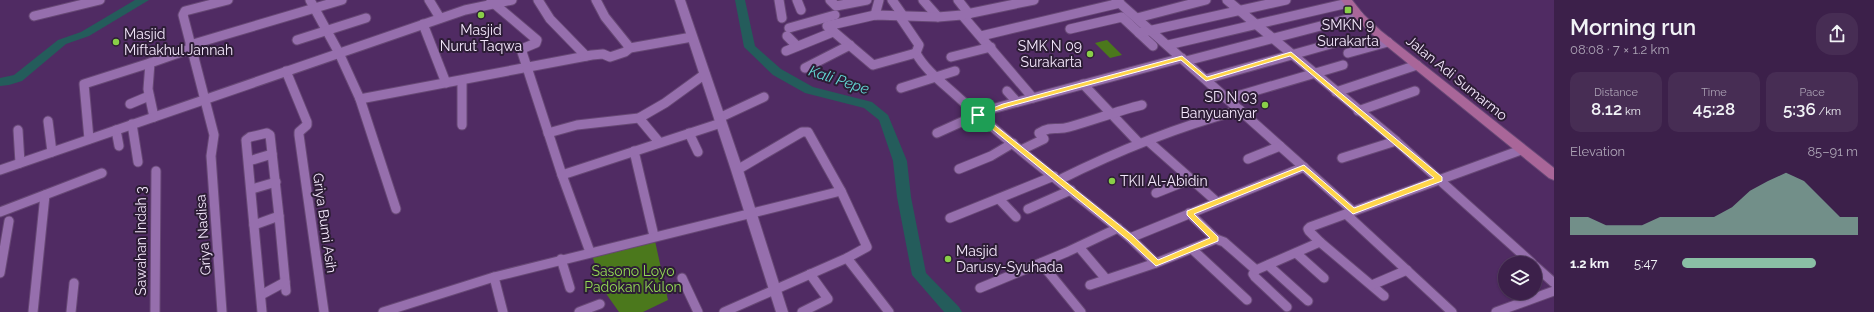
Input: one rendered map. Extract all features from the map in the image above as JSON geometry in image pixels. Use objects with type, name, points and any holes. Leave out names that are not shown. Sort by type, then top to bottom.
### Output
[{"type":"main road","name":"Jalan Adi Sumarmo","points":[[1347,1],[1359,16],[1388,42],[1554,175]]},
{"type":"street","points":[[34,16],[70,4],[100,0]]},
{"type":"street","name":"Griya Nadisa","points":[[222,312],[211,156],[214,135],[190,47],[184,12],[228,0]]},
{"type":"street","points":[[310,0],[339,53],[360,99],[396,209]]},
{"type":"street","points":[[89,139],[84,84],[150,63],[190,47],[314,7],[342,0]]},
{"type":"street","points":[[429,0],[440,18]]},
{"type":"street","points":[[0,170],[440,18],[491,2],[512,0]]},
{"type":"street","points":[[538,0],[550,19],[586,56]]},
{"type":"street","points":[[596,0],[605,17],[630,48]]},
{"type":"street","points":[[680,0],[776,289],[782,312]]},
{"type":"street","points":[[779,0],[782,18]]},
{"type":"street","points":[[797,0],[798,5],[802,10]]},
{"type":"street","points":[[830,0],[836,6],[868,0]]},
{"type":"street","points":[[875,15],[879,0]]},
{"type":"street","points":[[892,0],[919,45],[916,53]]},
{"type":"street","points":[[924,0],[938,17]]},
{"type":"street","points":[[958,0],[981,36],[1033,98]]},
{"type":"street","points":[[827,26],[875,15],[938,17],[966,14],[1034,0]]},
{"type":"street","points":[[1137,18],[1206,0]]},
{"type":"street","points":[[1227,0],[1358,111],[1396,141],[1524,256]]},
{"type":"street","points":[[1139,33],[1286,0]]},
{"type":"street","points":[[1168,45],[1347,1]]},
{"type":"street","points":[[491,2],[537,40],[536,43],[522,50],[526,68],[590,252]]},
{"type":"street","points":[[981,36],[1118,2],[1304,167],[1407,270],[1452,312]]},
{"type":"street","points":[[797,46],[788,32],[820,19],[835,16]]},
{"type":"street","points":[[936,134],[988,110],[1083,84],[1272,39],[1359,16]]},
{"type":"street","points":[[1070,29],[1121,17],[1124,18],[1153,46]]},
{"type":"street","points":[[297,40],[366,18]]},
{"type":"street","points":[[820,19],[833,32],[873,65],[916,53]]},
{"type":"street","points":[[423,24],[446,83]]},
{"type":"street","points":[[786,51],[833,32]]},
{"type":"street","points":[[360,99],[462,81],[586,56],[601,54],[610,57],[625,52],[630,48],[692,37]]},
{"type":"street","points":[[1348,53],[1388,42]]},
{"type":"street","points":[[1206,80],[1291,54],[1334,43]]},
{"type":"street","points":[[805,68],[850,45]]},
{"type":"street","points":[[951,57],[991,47]]},
{"type":"street","points":[[916,53],[935,77],[978,115],[1118,228],[1156,263]]},
{"type":"street","points":[[150,63],[147,83],[154,116]]},
{"type":"street","points":[[1228,99],[1342,65]]},
{"type":"street","points":[[1336,92],[1417,66]]},
{"type":"street","name":"Griya Bumi Asih","points":[[286,71],[307,122],[307,125],[299,132],[299,139],[324,312]]},
{"type":"street","points":[[901,88],[955,71]]},
{"type":"street","points":[[548,133],[577,125],[619,122],[639,118],[665,103],[705,74]]},
{"type":"street","points":[[462,81],[462,125]]},
{"type":"street","points":[[1083,84],[1110,113],[1217,202]]},
{"type":"street","points":[[1007,91],[1017,102]]},
{"type":"street","points":[[1358,111],[1415,91]]},
{"type":"street","points":[[130,104],[149,96]]},
{"type":"street","points":[[562,175],[689,133],[720,121],[764,97]]},
{"type":"street","points":[[1021,150],[1044,139],[1039,132],[1047,128],[1067,128],[1110,113],[1142,106]]},
{"type":"street","points":[[950,218],[1056,178],[1144,142],[1211,118],[1240,110]]},
{"type":"street","points":[[639,118],[659,142]]},
{"type":"street","points":[[48,121],[52,152]]},
{"type":"street","points":[[132,124],[138,162]]},
{"type":"street","points":[[18,130],[20,163]]},
{"type":"street","points":[[116,130],[119,146]]},
{"type":"street","points":[[724,312],[847,258],[867,247],[841,192],[810,134],[806,131],[737,170]]},
{"type":"street","points":[[689,133],[698,152]]},
{"type":"street","points":[[261,295],[286,287],[276,182],[269,134],[250,137],[246,140],[252,189],[262,312]]},
{"type":"street","points":[[1342,158],[1396,141]]},
{"type":"street","points":[[959,169],[991,156],[1013,143]]},
{"type":"street","points":[[1248,159],[1280,146]]},
{"type":"street","points":[[1384,296],[1320,242],[1308,229],[1350,212],[1521,150]]},
{"type":"street","points":[[634,151],[654,236]]},
{"type":"street","points":[[249,162],[272,154]]},
{"type":"street","points":[[1130,238],[1304,167]]},
{"type":"street","name":"Sawahan Indah 3","points":[[155,312],[156,170]]},
{"type":"street","points":[[0,212],[102,173]]},
{"type":"street","points":[[1156,194],[1191,179]]},
{"type":"street","points":[[252,189],[276,182]]},
{"type":"street","points":[[1028,209],[1071,190]]},
{"type":"street","points":[[383,312],[494,277],[561,259],[841,192]]},
{"type":"street","points":[[33,312],[45,207],[45,195]]},
{"type":"street","points":[[999,199],[1016,217]]},
{"type":"street","points":[[1189,213],[1216,239],[1224,242],[1256,270]]},
{"type":"street","points":[[254,225],[279,216]]},
{"type":"street","points":[[0,273],[9,222]]},
{"type":"street","points":[[980,288],[1079,247],[1118,228]]},
{"type":"street","points":[[1090,285],[1156,263],[1216,239]]},
{"type":"street","points":[[1287,307],[1253,274],[1256,270],[1320,242]]},
{"type":"street","points":[[1079,247],[1106,279]]},
{"type":"street","points":[[1192,249],[1247,300]]},
{"type":"street","points":[[1296,253],[1324,278]]},
{"type":"street","points":[[847,258],[889,312]]},
{"type":"street","points":[[561,259],[570,288]]},
{"type":"street","points":[[1041,263],[1081,312]]},
{"type":"street","points":[[1268,265],[1308,301]]},
{"type":"street","points":[[1372,285],[1407,270]]},
{"type":"street","points":[[1542,272],[1554,283]]},
{"type":"street","points":[[802,312],[828,299],[810,274]]},
{"type":"street","points":[[494,277],[502,312]]},
{"type":"street","points":[[682,278],[698,312]]},
{"type":"street","points":[[71,312],[74,283]]},
{"type":"street","points":[[1496,312],[1554,291]]},
{"type":"street","points":[[579,312],[600,304]]},
{"type":"green space","points":[[1107,40],[1122,55],[1110,58],[1095,43]]},
{"type":"green space","name":"Sasono Loyo Padokan Kulon","points":[[655,241],[668,300],[643,312],[619,312],[607,295],[592,256]]},
{"type":"waterway","points":[[0,82],[18,78],[62,42],[85,34],[144,0]]},
{"type":"waterway","name":"Kali Pepe","points":[[740,0],[750,47],[777,72],[809,90],[868,105],[884,118],[900,161],[904,197],[919,275],[954,312]]},
{"type":"place","name":"SMKN 9 Surakarta","points":[[1348,10]]},
{"type":"place","name":"Masjid Nurut Taqwa","points":[[481,15]]},
{"type":"place","name":"Masjid Miftakhul Jannah","points":[[116,42]]},
{"type":"place","name":"SMK N 09 Surakarta","points":[[1090,54]]},
{"type":"place","name":"SD N 03 Banyuanyar","points":[[1265,105]]},
{"type":"place","name":"TKII Al-Abidin","points":[[1112,181]]},
{"type":"place","name":"Masjid Darusy-Syuhada","points":[[948,259]]},
{"type":"route","points":[[1291,54],[1396,141],[1439,179],[1353,211],[1304,167],[1189,213],[1216,239],[1156,263],[1130,238],[978,115],[988,110],[1005,105],[1182,58],[1206,80],[1291,54]]}]
